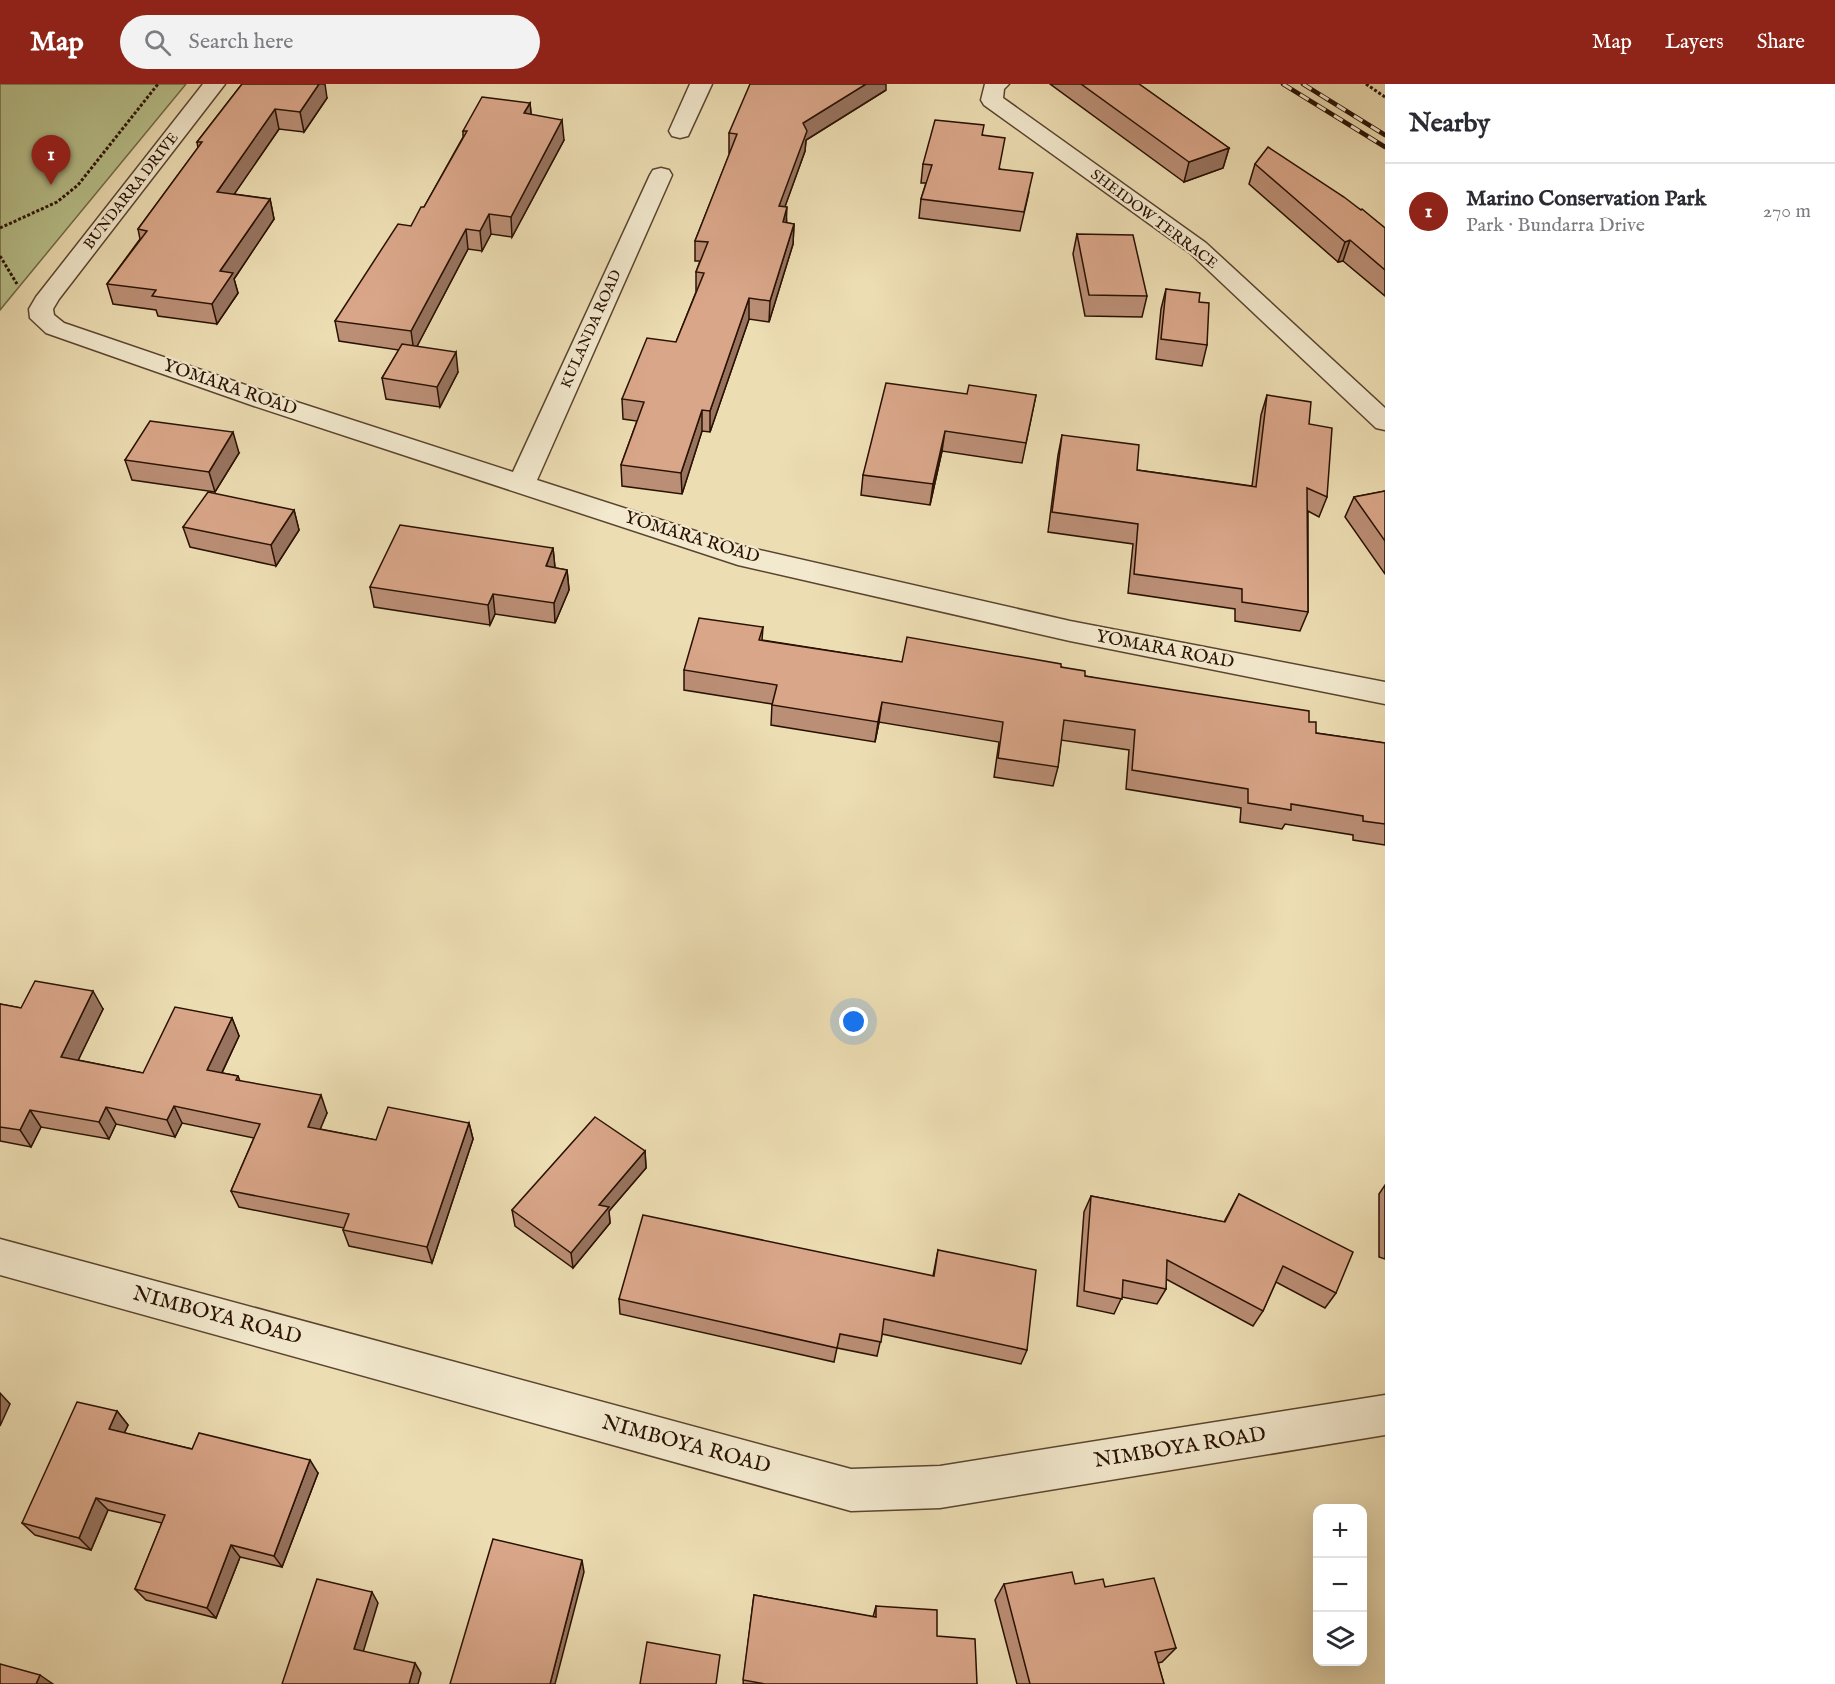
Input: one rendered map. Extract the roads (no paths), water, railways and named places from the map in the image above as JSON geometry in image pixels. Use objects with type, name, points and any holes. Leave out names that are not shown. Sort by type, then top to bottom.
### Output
[{"type":"street","name":"BUNDARRA DRIVE","points":[[48,297],[214,84]]},
{"type":"street","points":[[680,131],[701,84]]},
{"type":"street","name":"SHEIDOW TERRACE","points":[[995,92],[1198,248],[1385,422]]},
{"type":"street","name":"KULANDA ROAD","points":[[522,483],[661,175]]},
{"type":"street","name":"YOMARA ROAD","points":[[48,297],[41,309],[42,318],[55,328],[263,400],[738,555],[1070,631],[1385,693]]},
{"type":"street","name":"NIMBOYA ROAD","points":[[0,1257],[851,1491],[940,1487],[1385,1414]]},
{"type":"railway","points":[[1283,84],[1385,147]]},
{"type":"railway","points":[[1303,84],[1385,135]]},
{"type":"place","name":"Marino Conservation Park","points":[[51,185]]}]
